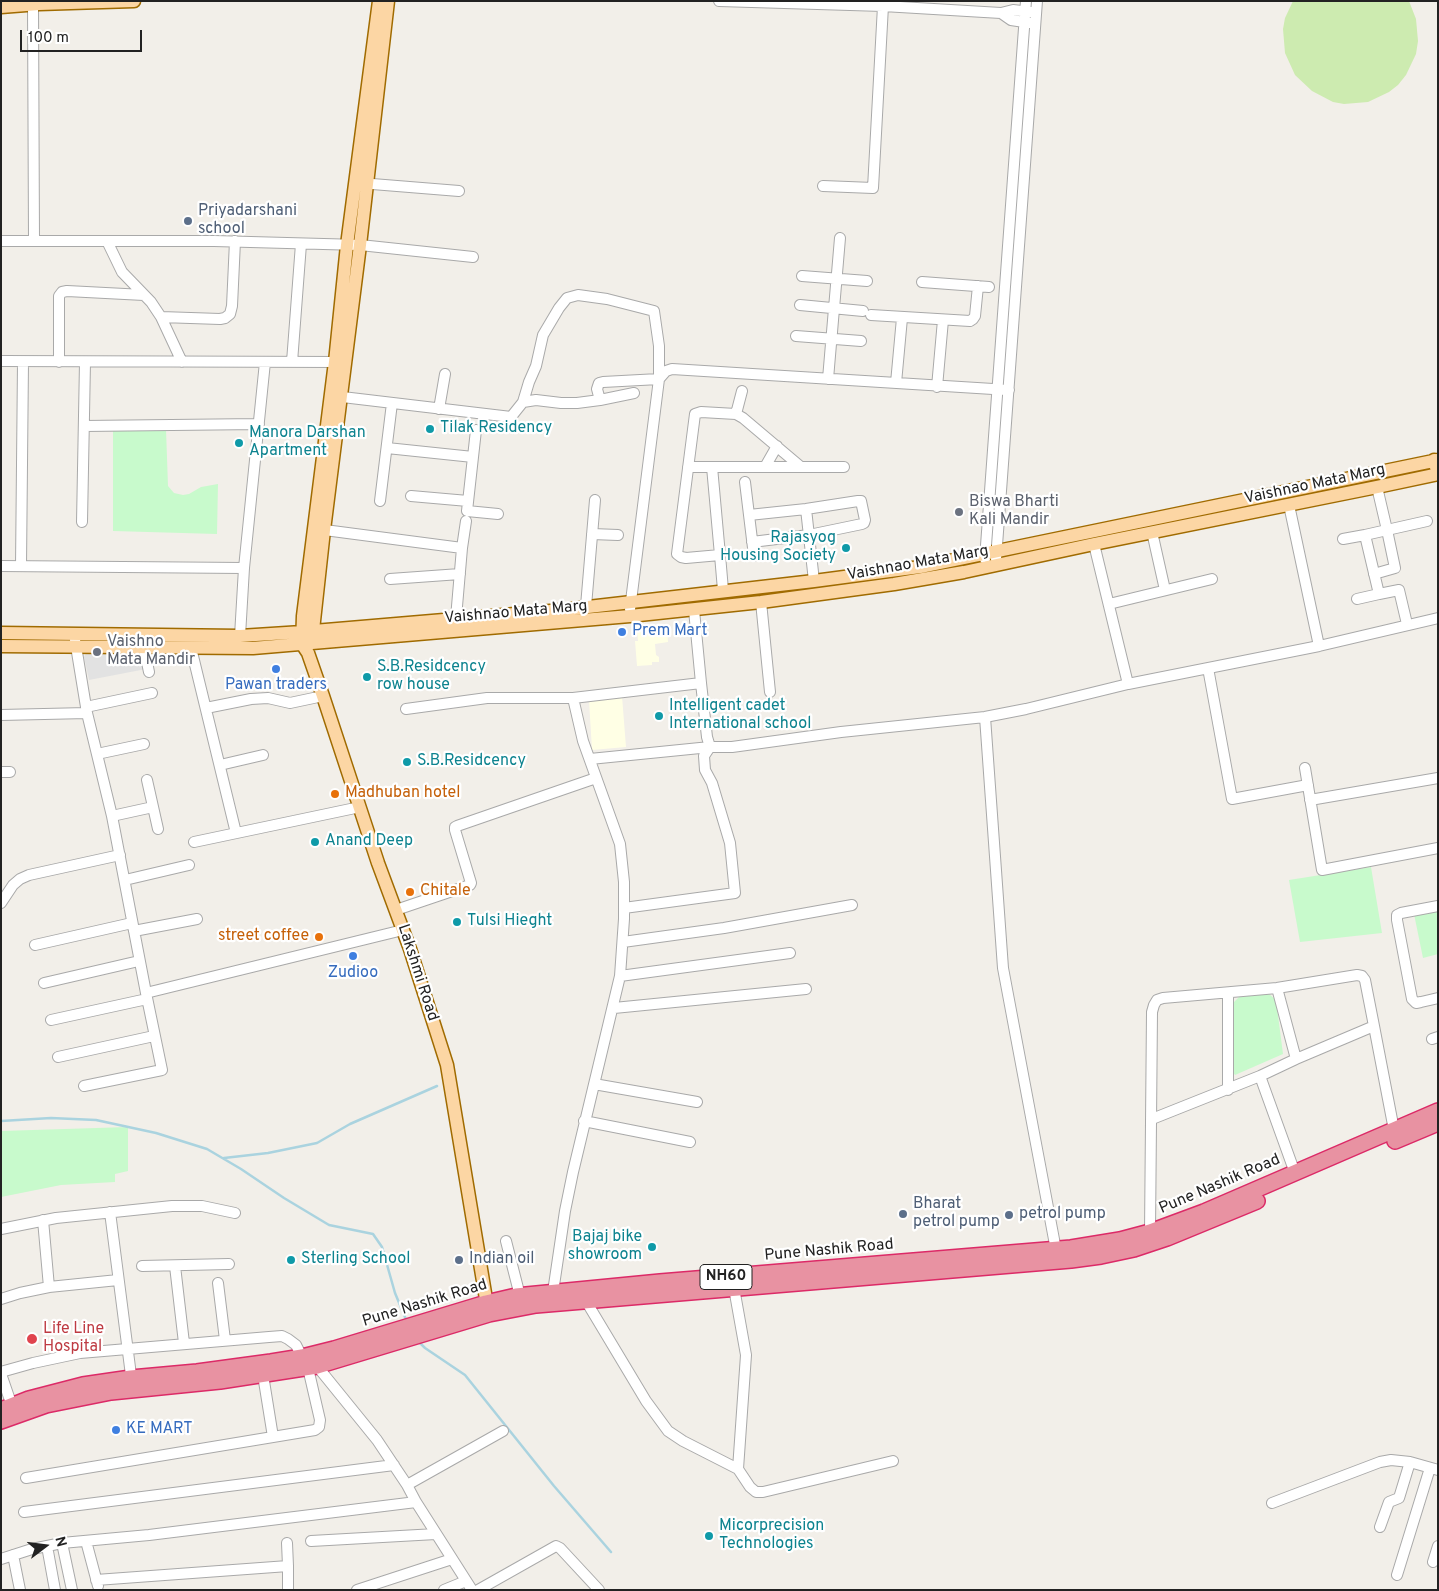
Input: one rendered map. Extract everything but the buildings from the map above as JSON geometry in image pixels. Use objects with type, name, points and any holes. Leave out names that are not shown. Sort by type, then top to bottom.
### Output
[{"type":"highway","name":"Pune Nashik Road","points":[[7,1408],[62,1390],[263,1375],[309,1363],[334,1349],[487,1308],[520,1296],[1056,1250],[1120,1240],[1150,1232],[1204,1212],[1438,1111]]},
{"type":"highway","name":"Pune Nashik Road","points":[[487,1308],[536,1306],[1101,1256],[1134,1249],[1167,1238],[1438,1123]]},
{"type":"highway","name":"Pune Nashik Road","points":[[1,1421],[46,1405],[132,1384],[271,1362],[309,1363]]},
{"type":"main road","points":[[1,7],[54,2],[134,1]]},
{"type":"main road","points":[[361,183],[378,1]]},
{"type":"main road","points":[[307,641],[353,245],[388,1]]},
{"type":"main road","points":[[1436,460],[1438,474]]},
{"type":"main road","name":"Vaishnao Mata Marg","points":[[307,641],[456,618],[562,610],[920,567],[1436,460]]},
{"type":"main road","name":"Vaishnao Mata Marg","points":[[307,641],[694,610],[894,584],[990,567],[1438,474]]},
{"type":"main road","points":[[1,633],[240,636],[307,641]]},
{"type":"main road","points":[[1,646],[253,648],[307,641]]},
{"type":"main road","name":"Lakshmi Road","points":[[307,641],[323,696],[447,1065],[487,1308]]},
{"type":"street","points":[[720,1],[883,6],[1001,13],[1025,6],[1036,12]]},
{"type":"street","points":[[990,552],[1009,390],[1036,1]]},
{"type":"street","points":[[33,4],[34,241]]},
{"type":"street","points":[[823,186],[873,188],[883,6]]},
{"type":"street","points":[[990,567],[997,390],[1025,6]]},
{"type":"street","points":[[1001,13],[1011,20],[1035,23]]},
{"type":"street","points":[[361,183],[459,190]]},
{"type":"street","points":[[828,379],[840,238]]},
{"type":"street","points":[[1,241],[235,241],[353,245],[472,257]]},
{"type":"street","points":[[107,241],[122,272],[144,295],[161,317],[182,362]]},
{"type":"street","points":[[161,317],[220,319],[230,314],[235,241]]},
{"type":"street","points":[[292,362],[301,244]]},
{"type":"street","points":[[802,276],[867,282]]},
{"type":"street","points":[[922,282],[989,287]]},
{"type":"street","points":[[800,305],[834,307],[902,318],[970,321],[975,316],[978,286]]},
{"type":"street","points":[[59,362],[59,296],[62,292],[144,295]]},
{"type":"street","points":[[336,396],[511,417],[523,402],[528,382],[536,366],[543,335],[567,298],[578,295],[607,299],[654,311],[659,378],[630,616]]},
{"type":"street","points":[[896,383],[902,318]]},
{"type":"street","points":[[937,387],[943,320]]},
{"type":"street","points":[[796,336],[861,341]]},
{"type":"street","points":[[1,361],[340,362]]},
{"type":"street","points":[[21,566],[23,362]]},
{"type":"street","points":[[82,522],[86,362]]},
{"type":"street","points":[[240,636],[244,568],[265,362]]},
{"type":"street","points":[[600,400],[598,388],[600,383],[659,378],[666,371],[672,369],[1009,390]]},
{"type":"street","points":[[439,408],[445,374]]},
{"type":"street","points":[[736,414],[742,390]]},
{"type":"street","points":[[523,402],[536,400],[561,403],[600,400],[634,393]]},
{"type":"street","points":[[380,501],[392,403]]},
{"type":"street","points":[[720,555],[686,558],[680,557],[678,554],[695,414],[701,412],[736,414],[801,467]]},
{"type":"street","points":[[84,426],[259,424]]},
{"type":"street","points":[[476,430],[467,511],[498,514]]},
{"type":"street","points":[[765,467],[777,446]]},
{"type":"street","points":[[387,448],[473,457]]},
{"type":"street","points":[[688,467],[844,467]]},
{"type":"street","points":[[712,467],[723,590]]},
{"type":"street","points":[[745,482],[754,556]]},
{"type":"street","points":[[1374,574],[1395,568],[1377,487]]},
{"type":"street","points":[[411,496],[468,501]]},
{"type":"street","points":[[586,606],[595,500]]},
{"type":"street","points":[[749,515],[858,501],[863,505],[865,520],[862,524],[809,535],[752,542]]},
{"type":"street","points":[[1289,505],[1319,646]]},
{"type":"street","points":[[806,509],[814,581]]},
{"type":"street","points":[[456,618],[466,521]]},
{"type":"street","points":[[1343,540],[1427,521]]},
{"type":"street","points":[[319,530],[462,548]]},
{"type":"street","points":[[1152,532],[1165,590]]},
{"type":"street","points":[[592,534],[618,536]]},
{"type":"street","points":[[1365,535],[1379,594]]},
{"type":"street","points":[[1094,544],[1128,684]]},
{"type":"street","points":[[1,566],[244,568]]},
{"type":"street","points":[[390,579],[460,574]]},
{"type":"street","points":[[1109,604],[1212,579]]},
{"type":"street","points":[[1357,599],[1399,590],[1408,624]]},
{"type":"street","points":[[761,602],[770,692]]},
{"type":"street","points":[[694,610],[707,737],[710,747]]},
{"type":"street","points":[[590,759],[710,747],[732,747],[841,732],[985,717],[1128,684],[1319,646],[1438,618]]},
{"type":"street","points":[[75,634],[86,710],[112,816],[139,961],[162,1070],[84,1086]]},
{"type":"street","points":[[144,648],[149,672]]},
{"type":"street","points":[[191,648],[236,833]]},
{"type":"street","points":[[1208,668],[1232,799],[1308,785]]},
{"type":"street","points":[[406,709],[487,698],[573,698],[701,683]]},
{"type":"street","points":[[1,715],[86,710],[152,693]]},
{"type":"street","points":[[206,708],[251,699],[268,698],[290,703],[323,696]]},
{"type":"street","points":[[553,1292],[565,1211],[584,1121],[614,1008],[620,976],[623,942],[624,873],[620,844],[583,741],[573,698]]},
{"type":"street","points":[[985,717],[1003,968],[1056,1250]]},
{"type":"street","points":[[97,754],[144,744]]},
{"type":"street","points":[[624,908],[735,894],[730,843],[712,783],[705,770],[704,756],[710,747]]},
{"type":"street","points":[[220,764],[263,755]]},
{"type":"street","points":[[1306,768],[1322,870],[1438,848]]},
{"type":"street","points":[[396,910],[465,887],[471,883],[455,827],[596,778]]},
{"type":"street","points":[[1310,800],[1438,778]]},
{"type":"street","points":[[147,780],[158,829]]},
{"type":"street","points":[[194,842],[360,806]]},
{"type":"street","points":[[112,816],[154,807]]},
{"type":"street","points":[[1,903],[13,885],[29,875],[120,855]]},
{"type":"street","points":[[125,880],[188,865]]},
{"type":"street","points":[[623,942],[724,928],[852,904]]},
{"type":"street","points":[[1438,906],[1401,912],[1397,915],[1412,999],[1416,1003],[1438,998]]},
{"type":"street","points":[[35,945],[133,927],[197,919]]},
{"type":"street","points":[[51,1020],[402,930]]},
{"type":"street","points":[[620,976],[790,953]]},
{"type":"street","points":[[44,983],[139,961]]},
{"type":"street","points":[[1150,1232],[1152,1012],[1157,1000],[1277,988],[1356,975],[1362,976],[1365,980],[1394,1130]]},
{"type":"street","points":[[1277,988],[1296,1058]]},
{"type":"street","points":[[614,1008],[806,989]]},
{"type":"street","points":[[1228,993],[1228,1090]]},
{"type":"street","points":[[1152,1119],[1228,1090],[1296,1058],[1374,1026]]},
{"type":"street","points":[[58,1057],[154,1036]]},
{"type":"street","points":[[1260,1076],[1296,1173]]},
{"type":"street","points":[[594,1084],[697,1102]]},
{"type":"street","points":[[584,1121],[690,1142]]},
{"type":"street","points":[[1,1229],[43,1220],[172,1206],[202,1206],[235,1213]]},
{"type":"street","points":[[110,1212],[132,1384]]},
{"type":"street","points":[[43,1220],[49,1287]]},
{"type":"street","points":[[506,1241],[520,1296]]},
{"type":"street","points":[[142,1266],[229,1264]]},
{"type":"street","points":[[175,1266],[184,1344]]},
{"type":"street","points":[[1,1299],[49,1287],[118,1280]]},
{"type":"street","points":[[218,1283],[225,1340]]},
{"type":"street","points":[[734,1288],[746,1355],[738,1469]]},
{"type":"street","points":[[586,1301],[646,1401],[668,1431],[683,1441],[738,1469],[750,1487],[756,1492],[763,1492],[893,1461]]},
{"type":"street","points":[[7,1408],[1,1373],[61,1357],[282,1336],[296,1345],[309,1363],[377,1440],[408,1485],[416,1502],[472,1590]]},
{"type":"street","points":[[26,1478],[315,1430],[319,1427],[320,1420],[309,1363]]},
{"type":"street","points":[[263,1375],[273,1437]]},
{"type":"street","points":[[408,1485],[504,1431]]},
{"type":"street","points":[[1272,1503],[1380,1462],[1391,1460],[1410,1462],[1434,1469],[1397,1576]]},
{"type":"street","points":[[1380,1527],[1389,1502],[1398,1498],[1410,1462]]},
{"type":"street","points":[[24,1512],[394,1465]]},
{"type":"street","points":[[1,1559],[62,1543],[149,1535],[416,1502]]},
{"type":"street","points":[[311,1541],[436,1534]]},
{"type":"street","points":[[86,1541],[97,1583],[288,1566]]},
{"type":"street","points":[[62,1543],[72,1590]]},
{"type":"street","points":[[288,1543],[288,1590]]},
{"type":"street","points":[[47,1546],[55,1590]]},
{"type":"street","points":[[478,1590],[556,1546],[599,1590]]},
{"type":"street","points":[[1433,1562],[1438,1546]]},
{"type":"street","points":[[13,1555],[20,1590]]},
{"type":"street","points":[[357,1590],[452,1558]]},
{"type":"street","points":[[444,1590],[466,1581]]},
{"type":"shaded area","points":[[667,628],[668,642],[655,644],[659,662],[652,662],[652,665],[637,666],[635,641],[638,641],[637,631]]},
{"type":"shaded area","points":[[143,650],[146,669],[89,680],[84,657],[87,651]]},
{"type":"shaded area","points":[[622,696],[626,747],[592,750],[589,700]]},
{"type":"green space","points":[[1293,1],[1409,1],[1416,19],[1418,41],[1416,54],[1406,75],[1389,92],[1368,102],[1344,104],[1333,102],[1312,91],[1295,75],[1285,53],[1283,29],[1285,18]]},
{"type":"green space","points":[[166,429],[168,486],[174,493],[183,495],[189,494],[201,487],[218,484],[217,534],[113,531],[113,430]]},
{"type":"green space","points":[[1371,867],[1382,933],[1300,942],[1289,880]]},
{"type":"green space","points":[[1438,910],[1438,954],[1423,958],[1414,914]]},
{"type":"green space","points":[[1269,994],[1276,1000],[1283,1054],[1235,1075],[1233,1072],[1231,1009],[1233,1003],[1239,997]]},
{"type":"green space","points":[[128,1127],[128,1171],[115,1174],[115,1182],[61,1185],[1,1197],[1,1131]]},
{"type":"waterway","points":[[224,1158],[268,1153],[317,1143],[350,1124],[437,1086]]},
{"type":"waterway","points":[[1,1121],[51,1118],[96,1120],[156,1133],[207,1149],[329,1225],[373,1234],[382,1247],[395,1293],[407,1322]]},
{"type":"waterway","points":[[419,1342],[465,1375],[554,1486],[611,1552]]},
{"type":"place","name":"Priyadarshani school","points":[[188,221]]},
{"type":"place","name":"Tilak Residency","points":[[430,429]]},
{"type":"place","name":"Manora Darshan Apartment","points":[[239,443]]},
{"type":"place","name":"Biswa Bharti Kali Mandir","points":[[959,512]]},
{"type":"place","name":"Rajasyog Housing Society","points":[[846,548]]},
{"type":"place","name":"Prem Mart","points":[[622,632]]},
{"type":"place","name":"Vaishno Mata Mandir","points":[[97,652]]},
{"type":"place","name":"Pawan traders","points":[[276,669]]},
{"type":"place","name":"S.B.Residcency row house","points":[[367,677]]},
{"type":"place","name":"Intelligent cadet International school","points":[[659,716]]},
{"type":"place","name":"S.B.Residcency","points":[[407,762]]},
{"type":"place","name":"Madhuban hotel","points":[[335,794]]},
{"type":"place","name":"Anand Deep","points":[[315,842]]},
{"type":"place","name":"Chitale","points":[[410,892]]},
{"type":"place","name":"Tulsi Hieght","points":[[457,922]]},
{"type":"place","name":"street coffee","points":[[319,937]]},
{"type":"place","name":"Zudioo","points":[[353,956]]},
{"type":"place","name":"Bharat petrol pump","points":[[903,1214]]},
{"type":"place","name":"petrol pump","points":[[1009,1215]]},
{"type":"place","name":"Bajaj bike showroom","points":[[652,1247]]},
{"type":"place","name":"Sterling School","points":[[291,1260]]},
{"type":"place","name":"Indian oil","points":[[459,1260]]},
{"type":"place","name":"Life Line Hospital","points":[[32,1339]]},
{"type":"place","name":"KE MART","points":[[116,1430]]},
{"type":"place","name":"Micorprecision Technologies","points":[[709,1536]]}]
